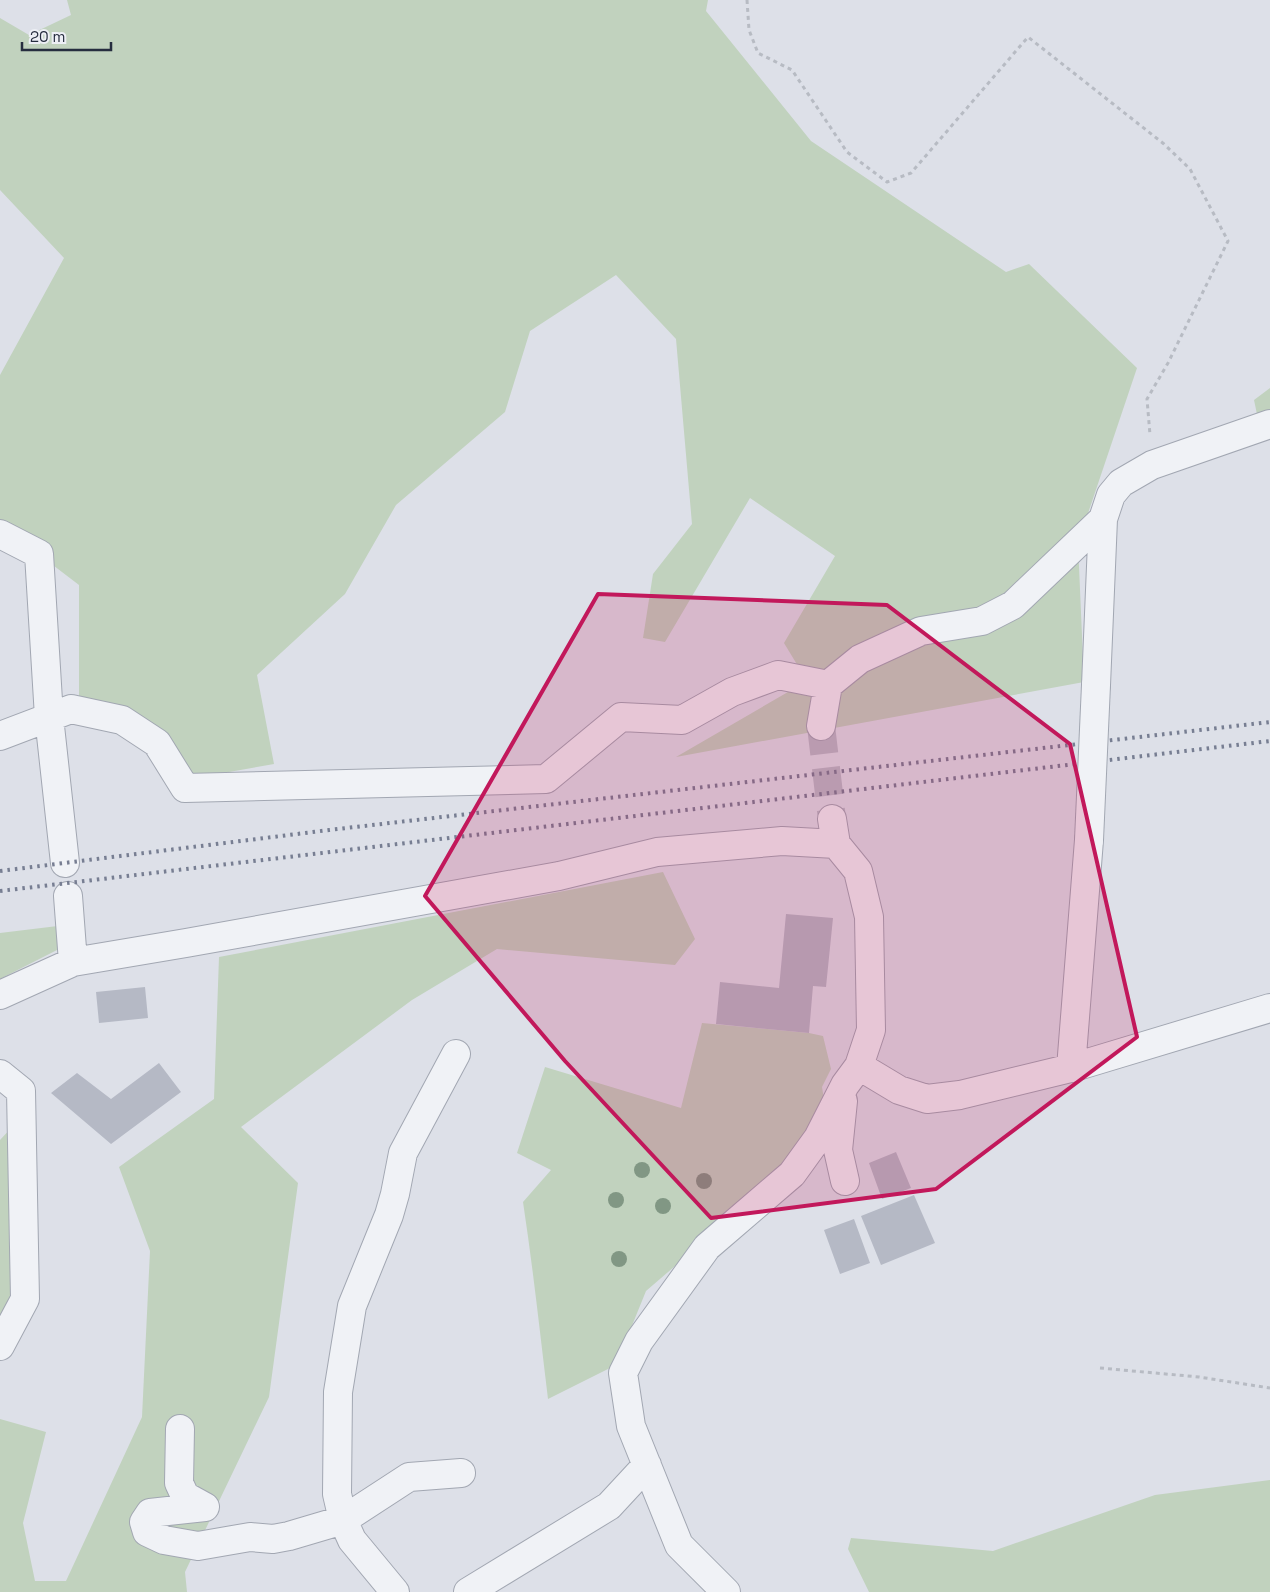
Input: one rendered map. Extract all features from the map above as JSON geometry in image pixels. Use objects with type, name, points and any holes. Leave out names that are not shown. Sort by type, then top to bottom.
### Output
[{"type":"street","points":[[1071,1068],[1089,840],[1103,520],[1111,495],[1121,483],[1152,465],[1270,424]]},
{"type":"street","points":[[821,726],[828,685],[860,659],[921,631],[982,621],[1013,605],[1103,520]]},
{"type":"street","points":[[0,534],[39,554],[49,717],[65,863]]},
{"type":"street","points":[[0,736],[71,709],[122,720],[157,743],[185,788],[546,779],[621,717],[682,720],[732,692],[778,675],[828,685]]},
{"type":"street","points":[[0,995],[73,962],[559,876],[657,852],[782,841],[834,832],[858,871],[869,917],[871,1030],[852,1076],[818,1138],[792,1174],[707,1247],[639,1341],[624,1373],[631,1426],[679,1545],[726,1592]]},
{"type":"street","points":[[68,896],[73,962]]},
{"type":"street","points":[[852,1076],[927,1098],[960,1095],[1071,1068],[1270,1008]]},
{"type":"street","points":[[395,1592],[352,1540],[343,1520],[337,1494],[338,1392],[352,1306],[389,1216],[403,1153],[456,1054]]},
{"type":"street","points":[[0,1074],[21,1091],[25,1299],[0,1346]]},
{"type":"street","points":[[845,1181],[838,1150],[852,1076]]},
{"type":"street","points":[[180,1429],[179,1482],[185,1496],[205,1506],[150,1513],[144,1522],[147,1532],[164,1540],[198,1546],[250,1537],[273,1539],[343,1520],[409,1477],[461,1473]]},
{"type":"street","points":[[468,1592],[608,1506],[648,1465]]},
{"type":"path","points":[[747,0],[749,30],[758,53],[792,70],[847,152],[887,182],[911,173],[1028,36],[1164,144],[1190,169],[1228,242],[1168,363],[1147,399],[1152,465]]},
{"type":"path","points":[[1100,1368],[1199,1377],[1270,1388]]},
{"type":"highlighted area","points":[[598,594],[887,605],[1070,744],[1137,1037],[936,1189],[711,1218],[565,1061],[425,896]]},
{"type":"green space","points":[[67,0],[708,0],[706,11],[811,141],[1006,272],[1029,264],[1137,368],[1078,543],[1084,682],[676,757],[807,681],[784,643],[835,556],[750,498],[665,642],[643,638],[653,574],[692,524],[676,339],[616,275],[530,331],[505,412],[396,505],[345,594],[257,675],[274,764],[195,778],[79,697],[79,585],[3,527],[0,527],[0,375],[64,258],[0,190],[0,18],[29,35],[71,15]]},
{"type":"green space","points":[[1270,388],[1270,414],[1258,419],[1254,400]]},
{"type":"green space","points":[[663,872],[695,939],[675,965],[497,949],[412,1000],[241,1127],[298,1183],[269,1397],[185,1572],[187,1592],[0,1592],[0,1419],[46,1432],[23,1523],[35,1581],[66,1581],[142,1417],[150,1251],[119,1167],[214,1099],[219,957]]},
{"type":"green space","points":[[66,925],[57,950],[0,979],[0,933]]},
{"type":"green space","points":[[702,1023],[823,1036],[831,1069],[822,1087],[826,1112],[768,1186],[646,1291],[616,1365],[548,1399],[523,1202],[551,1170],[517,1153],[545,1067],[681,1108]]},
{"type":"green space","points":[[13,1126],[16,1301],[0,1328],[0,1140]]},
{"type":"green space","points":[[1270,1480],[1270,1592],[869,1592],[848,1549],[851,1538],[993,1551],[1155,1495]]},
{"type":"building","points":[[786,914],[833,918],[826,987],[813,986],[809,1033],[716,1024],[720,982],[779,988]]},
{"type":"building","points":[[145,987],[148,1018],[99,1023],[96,992]]},
{"type":"building","points":[[159,1063],[181,1092],[111,1144],[51,1093],[77,1073],[111,1099]]},
{"type":"building","points":[[896,1152],[911,1188],[882,1199],[869,1163]]},
{"type":"building","points":[[914,1195],[935,1243],[881,1265],[861,1216]]},
{"type":"building","points":[[854,1219],[870,1263],[840,1274],[824,1230]]},
{"type":"tunnel","points":[[821,726],[832,819]]},
{"type":"railway","points":[[0,871],[329,830],[1270,722]]},
{"type":"railway","points":[[0,891],[1270,741]]}]
